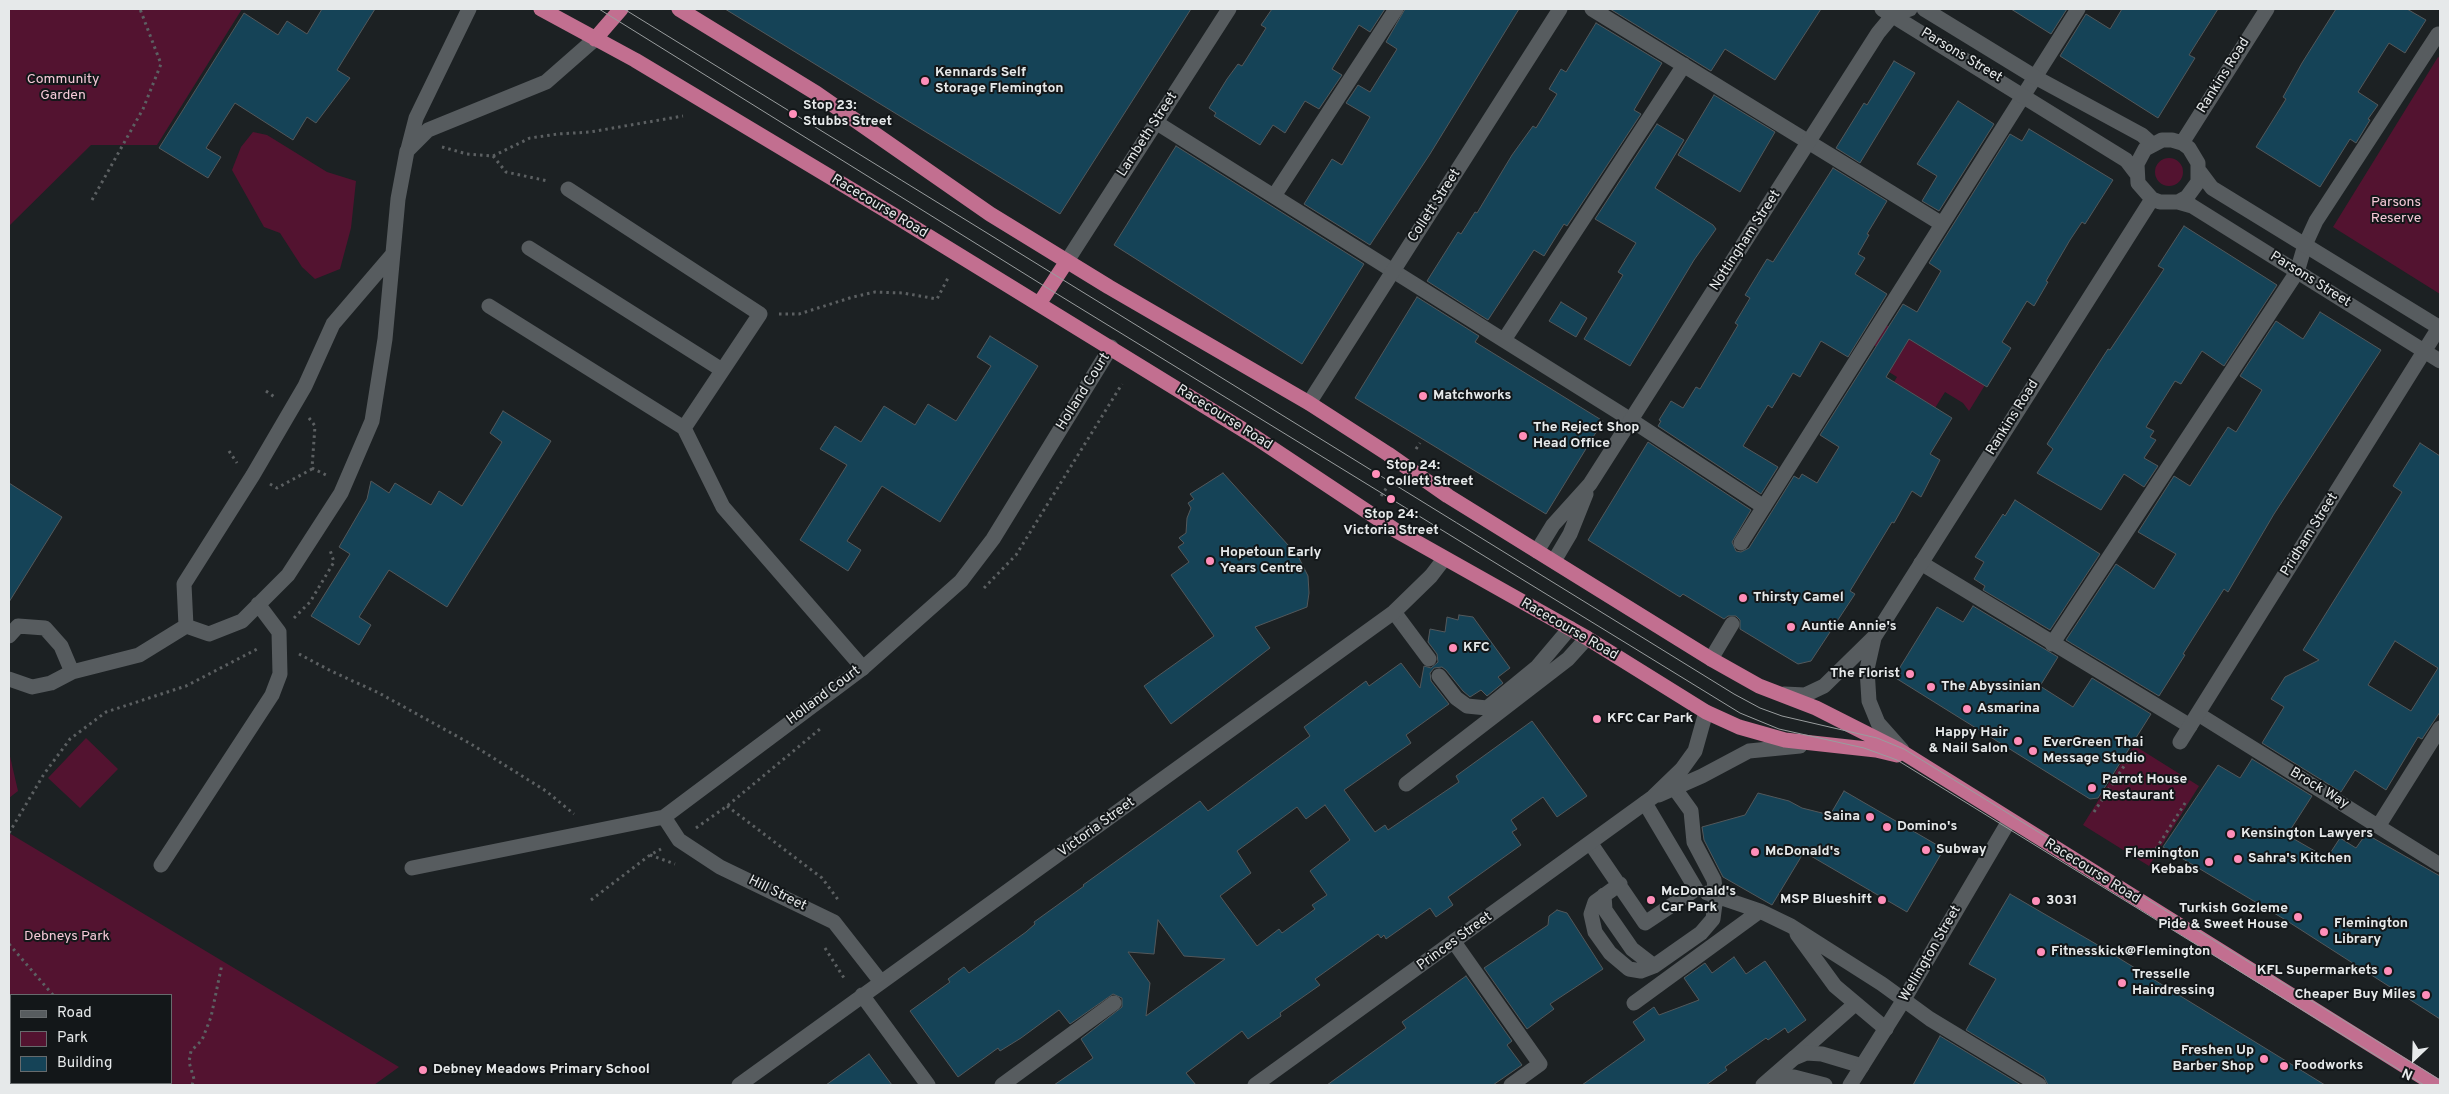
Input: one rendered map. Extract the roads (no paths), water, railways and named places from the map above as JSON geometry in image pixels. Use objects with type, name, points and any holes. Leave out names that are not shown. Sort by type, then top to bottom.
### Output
[{"type":"highway","name":"Racecourse Road","points":[[542,9],[595,38],[867,199],[1255,437],[1396,530],[1444,559],[1570,628],[1706,712],[1739,727],[1771,737],[1823,746],[1887,752],[1928,768]]},
{"type":"highway","points":[[595,38],[621,9]]},
{"type":"highway","name":"Racecourse Road","points":[[679,9],[816,93],[990,214],[1309,403],[1388,454],[1448,496],[1711,659],[1759,686],[1840,718],[1928,768],[2435,1085]]},
{"type":"highway","points":[[1039,304],[1067,261]]},
{"type":"street","points":[[9,679],[32,687],[51,683],[72,672],[139,654],[186,626],[209,634],[242,621],[288,575],[341,493],[372,421],[385,339],[398,199],[407,151],[416,118],[469,9]]},
{"type":"street","name":"Lambeth Street","points":[[1067,261],[1229,9]]},
{"type":"street","points":[[1274,196],[1396,9]]},
{"type":"street","name":"Collett Street","points":[[1309,403],[1560,9]]},
{"type":"street","points":[[1592,9],[1942,224]]},
{"type":"street","points":[[1888,12],[1910,9]]},
{"type":"street","name":"Parsons Street","points":[[1924,9],[2035,78],[2142,135],[2152,144]]},
{"type":"street","points":[[1741,543],[2078,9]]},
{"type":"street","name":"Rankins Road","points":[[2182,143],[2267,9]]},
{"type":"street","name":"Parsons Street","points":[[1888,12],[2023,94],[2126,160],[2136,173]]},
{"type":"street","name":"Nottingham Street","points":[[1537,551],[1553,525],[1590,484],[1878,33],[1888,12]]},
{"type":"street","points":[[2052,644],[2297,272],[2305,245],[2316,221],[2438,34]]},
{"type":"street","points":[[407,151],[428,130],[546,82],[595,38]]},
{"type":"street","points":[[1504,340],[1684,65]]},
{"type":"street","points":[[1157,123],[1394,271],[1419,289],[1631,420],[1764,507]]},
{"type":"street","points":[[2172,140],[2182,143],[2195,155],[2200,172],[2193,191],[2178,202],[2169,203],[2152,199],[2141,188],[2136,173],[2140,156],[2152,144],[2172,140]]},
{"type":"street","name":"Parsons Street","points":[[2200,172],[2212,188],[2440,327]]},
{"type":"street","points":[[568,189],[760,314],[684,428]]},
{"type":"street","name":"Rankins Road","points":[[1777,694],[1799,696],[1816,691],[1838,675],[1874,636],[2152,199]]},
{"type":"street","name":"Parsons Street","points":[[2178,202],[2192,206],[2440,361]]},
{"type":"street","points":[[529,248],[722,370]]},
{"type":"street","points":[[186,626],[184,584],[253,475],[305,386],[333,324],[393,254]]},
{"type":"street","points":[[489,306],[684,428],[724,508],[863,668]]},
{"type":"street","name":"Pridham Street","points":[[2180,742],[2440,327]]},
{"type":"street","name":"Holland Court","points":[[412,868],[664,817],[863,668],[961,581],[993,539],[1111,347]]},
{"type":"street","name":"Nottingham Street","points":[[1554,562],[1570,534],[1590,484]]},
{"type":"street","name":"Victoria Street","points":[[739,1085],[1394,612],[1431,576],[1444,559]]},
{"type":"street","name":"Brock Way","points":[[1921,563],[2052,644],[2194,720],[2420,848],[2440,865]]},
{"type":"street","points":[[161,865],[272,695],[280,674],[279,632],[258,604]]},
{"type":"street","points":[[1394,612],[1429,659]]},
{"type":"street","points":[[1711,659],[1732,624]]},
{"type":"street","points":[[9,636],[18,626],[45,628],[61,646],[72,672]]},
{"type":"street","points":[[1439,676],[1456,698],[1467,706],[1486,708],[1537,667],[1570,628]]},
{"type":"street","name":"Rankins Road","points":[[1874,636],[1866,677],[1873,712],[1891,740],[1928,768]]},
{"type":"street","points":[[1406,784],[1568,659],[1587,638]]},
{"type":"street","points":[[1620,884],[1592,905],[1591,914],[1595,932],[1610,953],[1624,966],[1636,971],[1654,966],[1706,929],[1713,919],[1716,896],[1714,880],[1694,842],[1691,811],[1672,786],[1695,751],[1706,712]]},
{"type":"street","points":[[2379,825],[2440,728]]},
{"type":"street","name":"Princes Street","points":[[1255,1085],[1591,844],[1649,800],[1672,786],[1749,751],[1766,748],[1823,746]]},
{"type":"street","points":[[1649,800],[1696,889],[1760,911],[1791,926],[1882,984],[1903,1001],[2039,1085]]},
{"type":"street","name":"Hill Street","points":[[664,817],[679,840],[720,867],[834,922],[880,982]]},
{"type":"street","name":"Wellington Street","points":[[1850,1085],[1886,1030],[2009,820]]},
{"type":"street","points":[[1591,844],[1645,923],[1696,889]]},
{"type":"street","points":[[1604,896],[1605,910],[1632,949],[1654,966]]},
{"type":"street","points":[[1634,1003],[1760,911]]},
{"type":"street","points":[[1791,926],[1835,986],[1886,1030]]},
{"type":"street","points":[[1454,942],[1540,1064],[1510,1085]]},
{"type":"street","points":[[862,995],[928,1085]]},
{"type":"street","points":[[1002,1085],[1114,1003]]},
{"type":"street","points":[[1763,1085],[1855,1004]]},
{"type":"street","points":[[1794,1058],[1806,1053],[1814,1053],[1862,1066]]},
{"type":"street","points":[[1763,1085],[1776,1079],[1794,1077],[1825,1085]]},
{"type":"tram line","points":[[599,9],[1049,289],[1740,713],[1779,729],[1864,748],[1897,760],[2424,1085]]},
{"type":"tram line","points":[[624,9],[1734,694],[1760,708],[1782,716],[1877,738],[1904,749],[2440,1080]]},
{"type":"place","name":"Kennards Self Storage Flemington","points":[[925,81]]},
{"type":"place","name":"Stop 23: Stubbs Street","points":[[793,114]]},
{"type":"place","name":"Matchworks","points":[[1423,396]]},
{"type":"place","name":"The Reject Shop Head Office","points":[[1523,436]]},
{"type":"place","name":"Stop 24: Collett Street","points":[[1376,474]]},
{"type":"place","name":"Stop 24: Victoria Street","points":[[1391,499]]},
{"type":"place","name":"Hopetoun Early Years Centre","points":[[1210,561]]},
{"type":"place","name":"Thirsty Camel","points":[[1743,598]]},
{"type":"place","name":"Auntie Annie's","points":[[1791,627]]},
{"type":"place","name":"KFC","points":[[1453,648]]},
{"type":"place","name":"The Florist","points":[[1910,674]]},
{"type":"place","name":"The Abyssinian","points":[[1931,687]]},
{"type":"place","name":"Asmarina","points":[[1967,709]]},
{"type":"place","name":"KFC Car Park","points":[[1597,719]]},
{"type":"place","name":"Happy Hair & Nail Salon","points":[[2018,741]]},
{"type":"place","name":"EverGreen Thai Message Studio","points":[[2033,751]]},
{"type":"place","name":"Parrot House Restaurant","points":[[2092,788]]},
{"type":"place","name":"Saina","points":[[1870,817]]},
{"type":"place","name":"Domino's","points":[[1887,827]]},
{"type":"place","name":"Kensington Lawyers","points":[[2231,834]]},
{"type":"place","name":"Subway","points":[[1926,850]]},
{"type":"place","name":"McDonald's","points":[[1755,852]]},
{"type":"place","name":"Sahra's Kitchen","points":[[2238,859]]},
{"type":"place","name":"Flemington Kebabs","points":[[2209,862]]},
{"type":"place","name":"McDonald's Car Park","points":[[1651,900]]},
{"type":"place","name":"MSP Blueshift","points":[[1882,900]]},
{"type":"place","name":"3031","points":[[2036,901]]},
{"type":"place","name":"Turkish Gozleme Pide & Sweet House","points":[[2298,917]]},
{"type":"place","name":"Flemington Library","points":[[2324,932]]},
{"type":"place","name":"Fitnesskick@Flemington","points":[[2041,952]]},
{"type":"place","name":"KFL Supermarkets","points":[[2388,971]]},
{"type":"place","name":"Tresselle Hairdressing","points":[[2122,983]]},
{"type":"place","name":"Cheaper Buy Miles","points":[[2426,995]]},
{"type":"place","name":"Freshen Up Barber Shop","points":[[2264,1059]]},
{"type":"place","name":"Foodworks","points":[[2284,1066]]},
{"type":"place","name":"Debney Meadows Primary School","points":[[423,1070]]},
{"type":"park label","name":"Community Garden","points":[[63,88]]},
{"type":"park label","name":"Parsons Reserve","points":[[2396,212]]},
{"type":"park label","name":"Debneys Park","points":[[67,937]]}]
